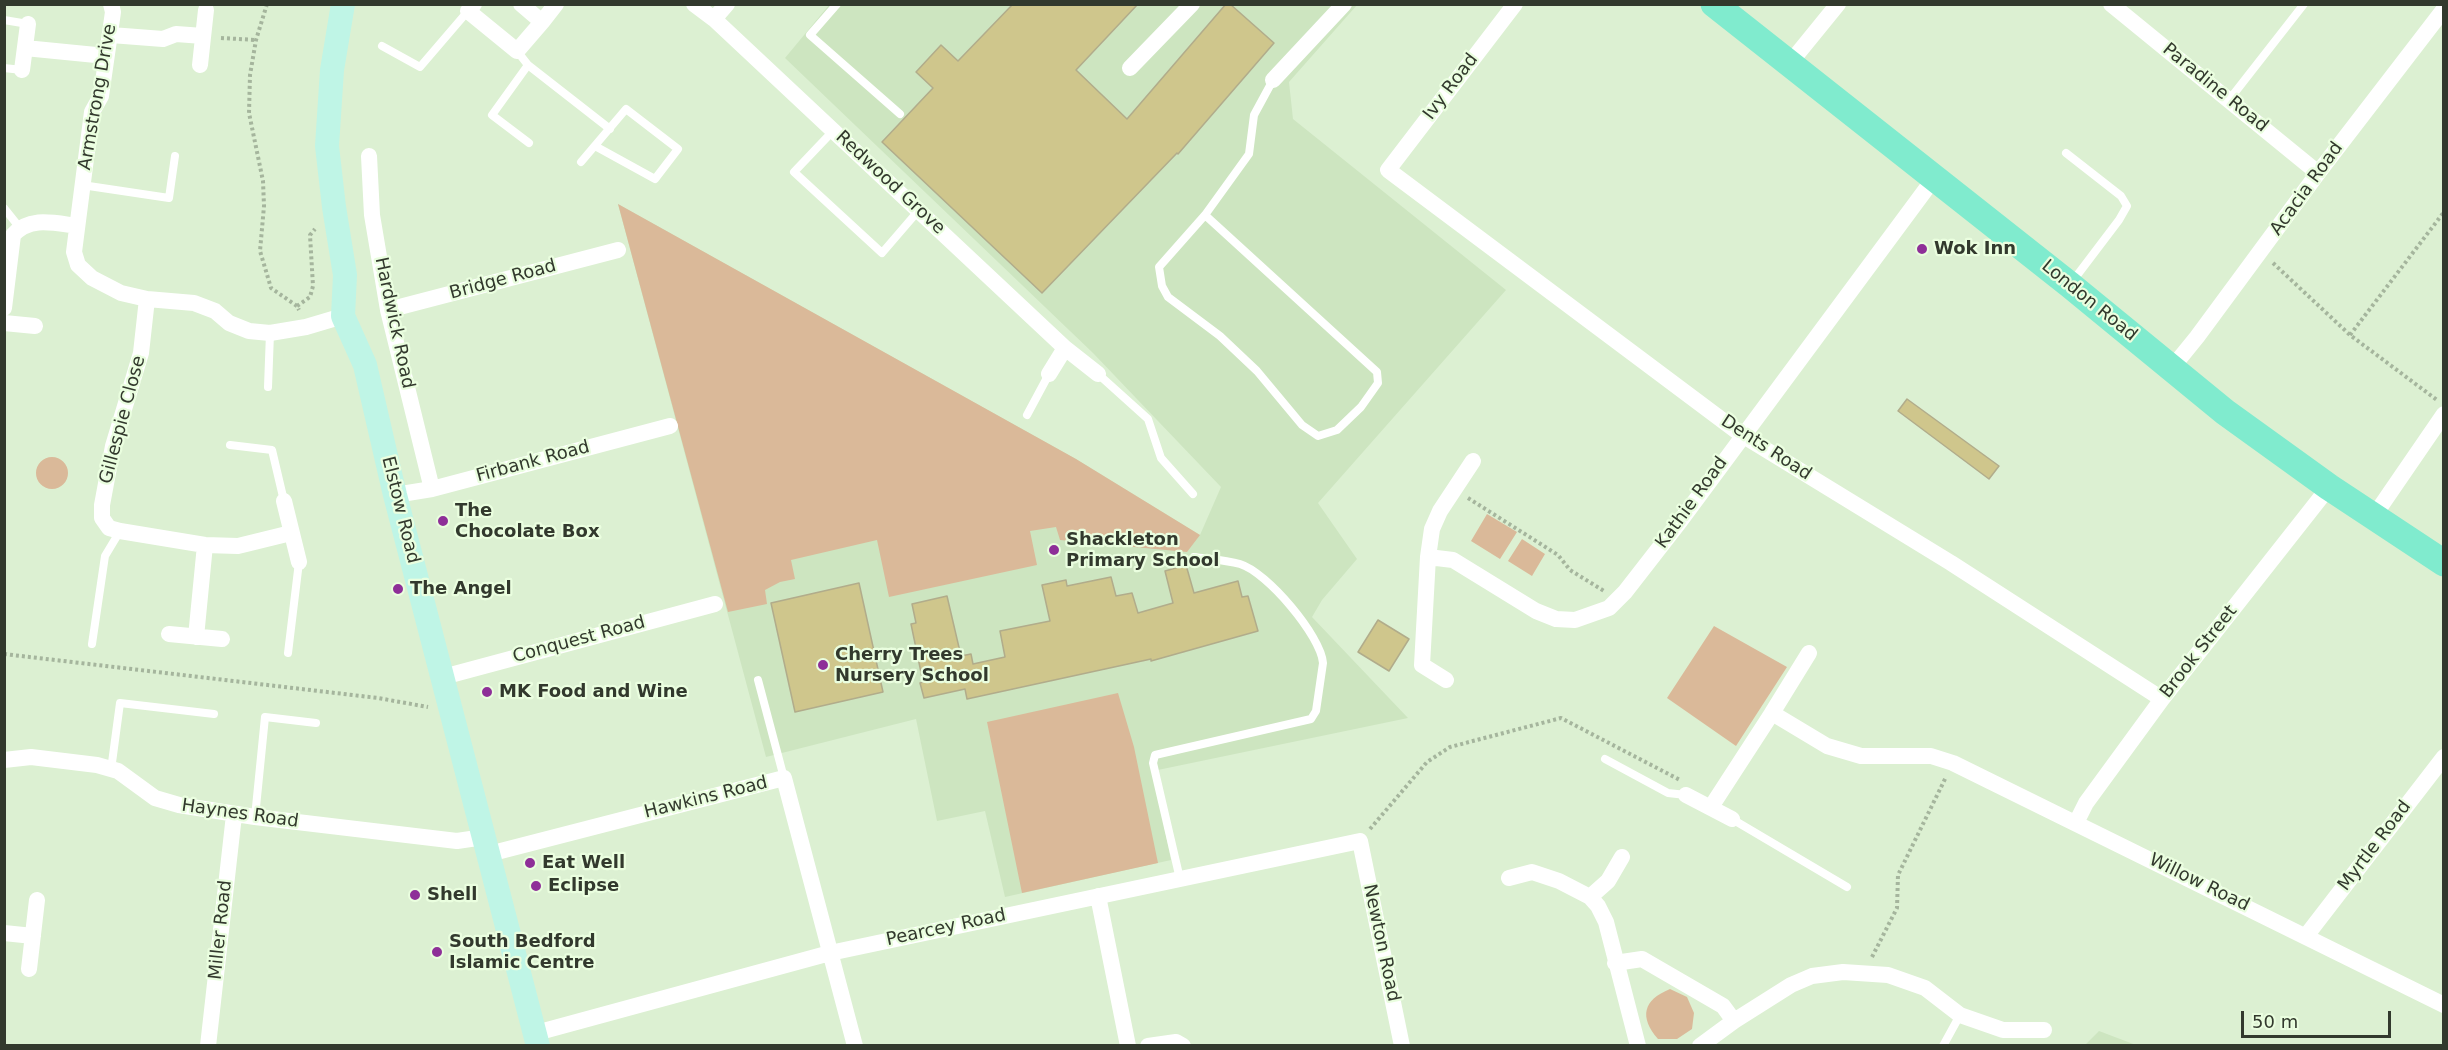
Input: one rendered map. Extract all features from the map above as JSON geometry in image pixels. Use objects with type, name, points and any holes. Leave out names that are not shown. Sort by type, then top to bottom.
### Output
[{"type":"main road","name":"London Road","points":[[1714,4],[1935,177],[2225,412],[2329,487],[2444,563]]},
{"type":"street","name":"Armstrong Drive","points":[[111,4],[113,12],[111,34],[101,96],[92,112],[82,186],[74,252],[78,265],[92,278],[121,293],[147,299],[194,303],[214,311],[229,323],[249,331],[270,333],[306,327],[343,316]]},
{"type":"street","name":"Elstow Road","points":[[344,4],[336,40],[328,122],[329,166],[344,268],[343,316],[365,365],[395,495],[537,1039]]},
{"type":"street","points":[[521,4],[542,22]]},
{"type":"street","points":[[471,8],[517,51],[556,4]]},
{"type":"street","name":"Redwood Grove","points":[[694,4],[714,19],[1065,348],[1098,374]]},
{"type":"street","points":[[714,19],[727,4]]},
{"type":"street","points":[[1273,80],[1344,4]]},
{"type":"street","name":"Ivy Road","points":[[1388,170],[1515,4]]},
{"type":"street","points":[[1790,63],[1838,4]]},
{"type":"street","name":"Paradine Road","points":[[2111,4],[2130,10],[2229,100],[2318,173]]},
{"type":"street","points":[[1130,68],[1184,7]]},
{"type":"street","name":"Acacia Road","points":[[2171,369],[2444,9]]},
{"type":"street","points":[[200,65],[206,10]]},
{"type":"street","points":[[22,70],[28,24]]},
{"type":"street","points":[[111,34],[163,39],[176,34],[203,36]]},
{"type":"street","points":[[25,48],[106,56]]},
{"type":"street","name":"Hardwick Road","points":[[369,156],[372,215],[388,310],[432,489]]},
{"type":"street","name":"Dents Road","points":[[1388,170],[1742,435],[1951,563],[2162,699]]},
{"type":"street","name":"Kathie Road","points":[[1428,556],[1453,560],[1536,611],[1556,619],[1575,620],[1608,608],[1618,599],[1674,529],[1935,177]]},
{"type":"street","points":[[4,308],[13,235],[29,223],[77,226]]},
{"type":"street","name":"Bridge Road","points":[[388,310],[618,250]]},
{"type":"street","name":"Gillespie Close","points":[[120,531],[109,528],[102,518],[102,505],[113,446],[141,353],[147,299]]},
{"type":"street","points":[[4,323],[35,326]]},
{"type":"street","points":[[1049,374],[1065,348]]},
{"type":"street","points":[[2374,516],[2444,414]]},
{"type":"street","name":"Firbank Road","points":[[395,495],[432,489],[670,426]]},
{"type":"street","points":[[1446,680],[1422,665],[1428,556],[1432,529],[1440,511],[1473,461]]},
{"type":"street","name":"Brook Street","points":[[2076,823],[2086,803],[2162,699],[2329,487]]},
{"type":"street","points":[[284,501],[299,562]]},
{"type":"street","points":[[120,531],[205,544],[238,546],[291,533]]},
{"type":"street","points":[[196,637],[205,544]]},
{"type":"street","name":"Conquest Road","points":[[443,677],[715,604]]},
{"type":"street","points":[[169,634],[222,639]]},
{"type":"street","points":[[1711,807],[1773,713],[1809,653]]},
{"type":"street","name":"Willow Road","points":[[1773,713],[1827,746],[1861,756],[1931,756],[1953,763],[2444,1005]]},
{"type":"street","name":"Haynes Road","points":[[4,760],[31,757],[97,765],[118,771],[154,798],[179,806],[234,815],[486,846]]},
{"type":"street","name":"Myrtle Road","points":[[2306,936],[2444,757]]},
{"type":"street","name":"Hawkins Road","points":[[486,846],[784,778],[855,1046]]},
{"type":"street","points":[[1686,795],[1732,819]]},
{"type":"street","name":"Miller Road","points":[[208,1046],[234,815]]},
{"type":"street","name":"Pearcey Road","points":[[537,1039],[830,953],[1360,841]]},
{"type":"street","name":"Newton Road","points":[[1360,841],[1402,1046]]},
{"type":"street","points":[[1590,897],[1608,881],[1622,857]]},
{"type":"street","points":[[1509,878],[1532,872],[1559,881],[1590,897],[1598,906],[1606,922],[1638,1046]]},
{"type":"street","points":[[1098,896],[1128,1046]]},
{"type":"street","points":[[29,969],[37,900]]},
{"type":"street","points":[[4,933],[33,936]]},
{"type":"street","points":[[1615,963],[1642,959],[1723,1006],[1734,1021]]},
{"type":"street","points":[[1701,1046],[1734,1021],[1791,985],[1812,976],[1843,972],[1888,975],[1925,988],[1960,1015],[2003,1030],[2044,1030]]},
{"type":"street","points":[[1148,1046],[1176,1042],[1183,1046]]},
{"type":"lane","points":[[837,4],[810,35],[900,114]]},
{"type":"lane","points":[[2229,100],[2304,4]]},
{"type":"lane","points":[[382,46],[420,67],[471,8]]},
{"type":"lane","points":[[4,20],[28,24]]},
{"type":"lane","points":[[517,51],[528,65],[610,129]]},
{"type":"lane","points":[[528,65],[492,115],[529,143]]},
{"type":"lane","points":[[4,68],[22,70]]},
{"type":"lane","points":[[1205,216],[1377,372],[1378,383],[1361,407],[1337,430],[1318,436],[1302,425],[1257,371],[1220,336],[1168,297],[1162,286],[1160,267],[1205,216],[1250,154],[1254,115],[1273,80]]},
{"type":"lane","points":[[581,162],[626,110],[678,149],[655,179],[595,146]]},
{"type":"lane","points":[[833,131],[794,172],[882,253],[919,210]]},
{"type":"lane","points":[[2066,153],[2121,196],[2127,206],[2070,285]]},
{"type":"lane","points":[[82,186],[169,198],[175,156]]},
{"type":"lane","points":[[4,208],[20,228]]},
{"type":"lane","points":[[268,387],[270,333]]},
{"type":"lane","points":[[1027,415],[1049,374]]},
{"type":"lane","points":[[1098,374],[1148,419],[1161,458],[1193,494]]},
{"type":"lane","points":[[230,445],[272,450],[284,501]]},
{"type":"lane","points":[[92,644],[105,556],[120,531]]},
{"type":"lane","points":[[1180,879],[1153,763],[1155,755],[1311,719],[1316,711],[1323,663],[1322,655],[1316,644],[1280,592],[1242,565],[1194,557]]},
{"type":"lane","points":[[288,653],[299,562]]},
{"type":"lane","points":[[758,680],[784,778]]},
{"type":"lane","points":[[111,770],[120,703],[214,714]]},
{"type":"lane","points":[[255,817],[265,717],[316,723]]},
{"type":"lane","points":[[1605,759],[1668,793],[1686,795]]},
{"type":"lane","points":[[1732,819],[1846,887]]},
{"type":"lane","points":[[1943,1046],[1960,1015]]},
{"type":"path","points":[[267,4],[256,40],[250,75],[249,113],[263,181],[264,206],[260,251],[271,288],[297,306],[306,327]]},
{"type":"path","points":[[203,36],[256,40]]},
{"type":"path","points":[[297,306],[310,297],[313,286],[310,235],[334,207]]},
{"type":"path","points":[[2350,335],[2444,212]]},
{"type":"path","points":[[2261,252],[2350,335],[2444,405]]},
{"type":"path","points":[[1454,489],[1558,555],[1570,570],[1618,599]]},
{"type":"path","points":[[4,654],[378,698],[452,711]]},
{"type":"path","points":[[1360,841],[1427,762],[1450,747],[1561,718],[1689,785],[1686,795]]},
{"type":"path","points":[[1864,974],[1897,908],[1898,875],[1953,763]]},
{"type":"shaded area","points":[[829,5],[1357,5],[1289,82],[1293,119],[1506,290],[1318,503],[1357,559],[1322,600],[1312,617],[1408,718],[1153,771],[1171,860],[1005,897],[985,811],[937,821],[916,719],[766,757],[618,204],[1076,459],[1200,535],[1221,487],[1093,353],[785,58]]},
{"type":"shaded area","points":[[618,204],[1076,459],[1200,535],[1187,552],[1060,540],[1056,527],[1030,531],[1037,565],[889,597],[877,540],[791,560],[795,579],[780,582],[765,590],[767,604],[728,612]]},
{"type":"shaded area","points":[[52,457],[63,462],[68,473],[63,484],[52,489],[41,484],[36,473],[41,462]]},
{"type":"shaded area","points":[[1487,514],[1517,532],[1500,559],[1471,541]]},
{"type":"shaded area","points":[[1522,539],[1545,554],[1532,576],[1508,561]]},
{"type":"shaded area","points":[[1714,626],[1787,667],[1736,746],[1667,698]]},
{"type":"shaded area","points":[[1118,693],[1134,747],[1158,863],[1022,893],[987,722]]},
{"type":"shaded area","points":[[1670,989],[1687,997],[1694,1013],[1692,1029],[1677,1039],[1658,1039],[1648,1023],[1647,1010],[1654,998]]},
{"type":"shaded area","points":[[2099,1031],[2136,1045],[2085,1045]]},
{"type":"building","points":[[1013,4],[1138,4],[1076,70],[1127,119],[1226,4],[1230,4],[1274,43],[1178,154],[1042,293],[882,142],[933,88],[916,72],[941,45],[958,61]]},
{"type":"building","points":[[1907,399],[1999,466],[1989,479],[1898,411]]},
{"type":"building","points":[[1186,565],[1194,593],[1238,581],[1242,597],[1248,596],[1258,631],[1151,661],[1151,659],[967,699],[965,689],[924,698],[911,624],[916,623],[912,604],[947,596],[961,656],[971,654],[973,664],[1005,657],[1000,631],[1050,621],[1042,585],[1066,580],[1067,586],[1111,577],[1116,596],[1132,593],[1138,613],[1173,603],[1165,571]]},
{"type":"building","points":[[859,583],[883,692],[795,712],[771,603]]},
{"type":"building","points":[[1378,620],[1409,639],[1389,671],[1358,652]]},
{"type":"place","name":"Wok Inn","points":[[1922,249]]},
{"type":"place","name":"The Chocolate Box","points":[[443,521]]},
{"type":"place","name":"Shackleton Primary School","points":[[1054,550]]},
{"type":"place","name":"The Angel","points":[[398,589]]},
{"type":"place","name":"Cherry Trees Nursery School","points":[[823,665]]},
{"type":"place","name":"MK Food and Wine","points":[[487,692]]},
{"type":"place","name":"Eat Well","points":[[530,863]]},
{"type":"place","name":"Eclipse","points":[[536,886]]},
{"type":"place","name":"Shell","points":[[415,895]]},
{"type":"place","name":"South Bedford Islamic Centre","points":[[437,952]]}]
